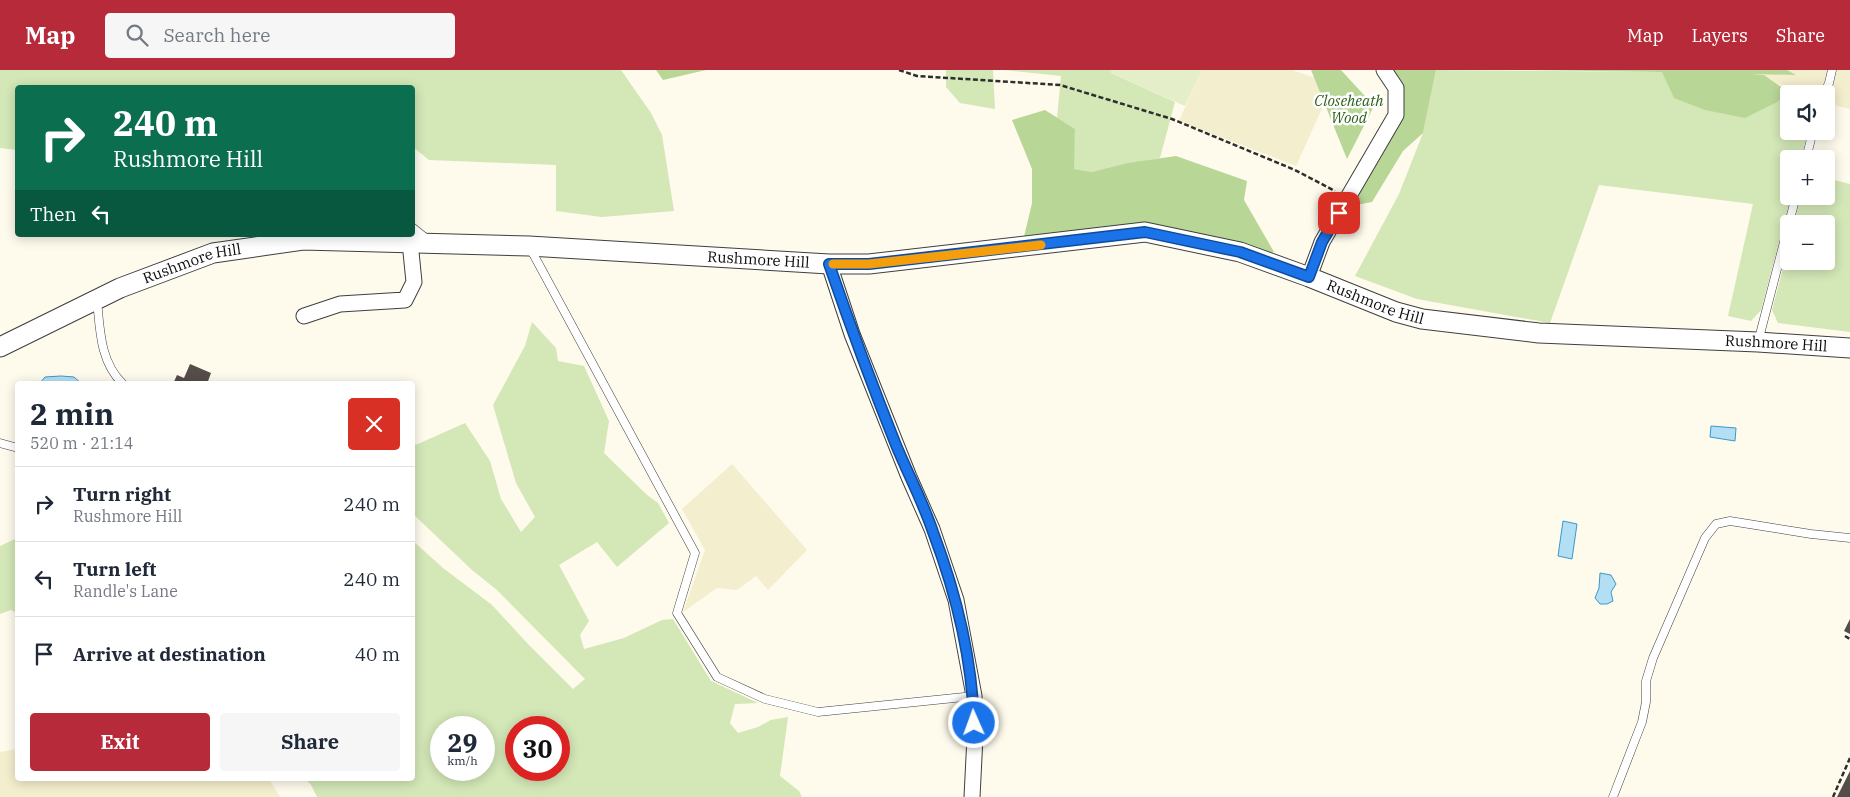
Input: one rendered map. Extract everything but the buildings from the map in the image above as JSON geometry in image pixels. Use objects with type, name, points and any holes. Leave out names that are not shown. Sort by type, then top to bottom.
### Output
[{"type":"street","points":[[1309,277],[1322,242],[1396,115],[1396,88],[1384,70]]},
{"type":"street","name":"Rushmore Hill","points":[[415,236],[431,243],[529,246],[829,264],[869,264],[1145,232],[1240,252],[1396,312],[1422,319],[1539,334],[1758,342],[1850,348]]},
{"type":"street","name":"Rushmore Hill","points":[[0,347],[120,288],[213,253],[319,238],[342,237]]},
{"type":"street","points":[[304,316],[340,304],[405,300],[414,282],[411,237]]},
{"type":"street","points":[[829,264],[852,334],[932,529],[953,591],[974,696],[975,737],[972,797]]},
{"type":"lane","points":[[1828,85],[1832,70]]},
{"type":"lane","points":[[1758,342],[1794,205]]},
{"type":"lane","points":[[529,246],[695,553],[677,612],[717,677],[766,699],[818,712],[974,696]]},
{"type":"lane","points":[[97,300],[100,333],[106,361],[114,375],[121,381]]},
{"type":"lane","points":[[0,443],[15,447]]},
{"type":"lane","points":[[1613,797],[1642,722],[1646,702],[1646,681],[1653,658],[1705,538],[1716,524],[1730,521],[1811,534],[1850,538]]},
{"type":"path","points":[[899,70],[917,76],[1060,85],[1172,119],[1295,170],[1348,198]]},
{"type":"path","points":[[1845,636],[1850,638]]},
{"type":"path","points":[[1833,797],[1850,758]]},
{"type":"shaded area","points":[[1202,70],[1292,70],[1333,84],[1296,166],[1179,121]]},
{"type":"shaded area","points":[[1756,70],[1850,70],[1850,109],[1835,105],[1835,85],[1782,85]]},
{"type":"shaded area","points":[[732,464],[807,550],[768,590],[756,576],[737,590],[717,588],[683,612],[705,550],[682,509]]},
{"type":"shaded area","points":[[15,749],[15,781],[270,781],[280,797],[0,797],[0,752]]},
{"type":"green space","points":[[0,70],[621,70],[651,113],[662,135],[674,211],[602,217],[556,211],[556,165],[429,160],[415,149],[415,85],[15,85],[15,150],[0,148]]},
{"type":"green space","points":[[656,70],[706,70],[663,80]]},
{"type":"green space","points":[[946,70],[993,70],[995,109],[960,103],[946,87]]},
{"type":"green space","points":[[1005,70],[1112,70],[1111,73],[1175,102],[1160,158],[1092,172],[1073,169],[1075,129],[1057,118],[1061,76]]},
{"type":"green space","points":[[1112,70],[1202,70],[1185,106],[1111,73]]},
{"type":"green space","name":"Closeheath Wood","points":[[1311,70],[1341,70],[1374,106],[1347,159]]},
{"type":"green space","points":[[1393,70],[1436,70],[1423,133],[1403,151],[1372,202],[1351,206],[1403,116]]},
{"type":"green space","points":[[1436,70],[1662,72],[1777,102],[1780,100],[1780,140],[1806,140],[1803,150],[1780,150],[1780,205],[1789,205],[1786,215],[1780,215],[1780,238],[1761,310],[1751,321],[1728,316],[1753,204],[1599,185],[1550,323],[1417,299],[1355,276],[1399,194],[1423,133]]},
{"type":"green space","points":[[1518,70],[1787,70],[1796,75],[1752,74],[1764,75],[1780,86],[1780,100],[1745,118],[1705,110],[1674,98],[1662,72]]},
{"type":"green space","points":[[1045,110],[1075,129],[1074,169],[1092,172],[1128,163],[1176,156],[1247,181],[1244,200],[1274,252],[1262,255],[1142,227],[1023,241],[1032,203],[1032,169],[1012,120]]},
{"type":"green space","points":[[1835,180],[1850,184],[1850,332],[1778,323],[1772,310],[1783,270],[1835,270],[1835,215],[1796,215],[1799,205],[1835,205]]},
{"type":"green space","points":[[532,322],[556,348],[558,361],[584,366],[609,421],[604,453],[647,495],[658,503],[669,523],[617,567],[597,542],[559,565],[589,621],[580,635],[584,649],[624,638],[662,620],[673,619],[711,681],[758,703],[735,704],[730,723],[738,733],[758,727],[771,720],[788,717],[780,776],[799,791],[802,797],[317,797],[308,781],[415,781],[415,543],[443,568],[492,605],[573,689],[585,679],[497,590],[472,570],[415,516],[415,445],[465,423],[490,461],[501,499],[521,532],[535,517],[516,483],[493,405],[525,346]]},
{"type":"green space","points":[[15,539],[15,612],[11,610],[0,614],[0,546]]},
{"type":"water","points":[[45,377],[74,377],[79,381],[42,381]]},
{"type":"water","points":[[1711,426],[1736,428],[1735,441],[1710,437]]},
{"type":"water","points":[[1563,521],[1577,524],[1572,559],[1558,556]]},
{"type":"water","points":[[1600,573],[1611,575],[1616,584],[1611,592],[1613,601],[1607,604],[1600,604],[1595,598],[1599,588]]},
{"type":"slow traffic","points":[[833,264],[869,264],[1041,245]]},
{"type":"route","points":[[974,723],[974,696],[956,600],[933,532],[852,334],[829,264],[869,264],[1145,232],[1240,252],[1309,277],[1322,242],[1339,213]]}]
